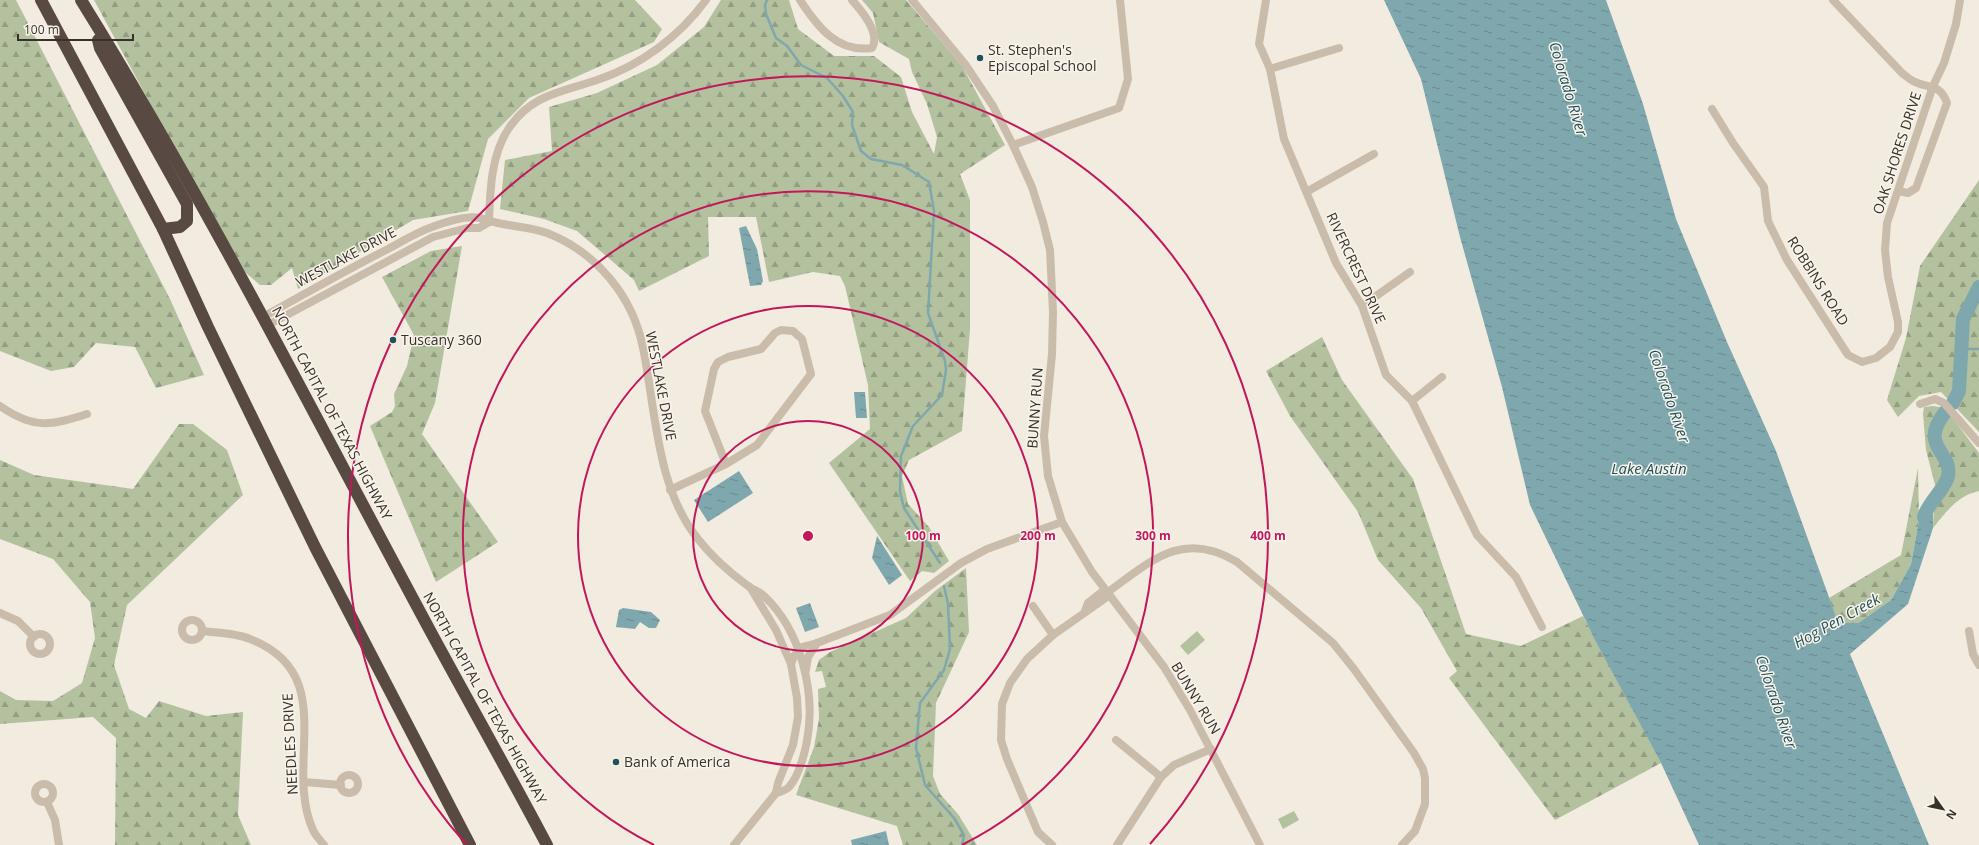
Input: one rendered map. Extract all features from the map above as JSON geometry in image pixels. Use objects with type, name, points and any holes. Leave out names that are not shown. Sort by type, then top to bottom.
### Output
[{"type":"highway","points":[[41,0],[163,229],[208,327],[315,547],[470,845]]},
{"type":"highway","name":"NORTH CAPITAL OF TEXAS HIGHWAY","points":[[81,0],[193,188],[266,321],[436,643],[547,845]]},
{"type":"highway","points":[[89,13],[100,48],[186,204],[187,221],[180,227],[163,229]]},
{"type":"street","points":[[489,222],[491,175],[497,154],[508,128],[523,112],[540,99],[568,88],[603,78],[649,55],[679,31],[706,0]]},
{"type":"street","points":[[800,0],[817,25],[830,37],[846,45],[866,49],[872,48],[874,45],[872,30],[863,12],[852,0]]},
{"type":"street","name":"BUNNY RUN","points":[[912,0],[965,64],[993,106],[1032,187],[1050,250],[1053,319],[1052,354],[1044,436],[1048,476],[1062,522],[1092,572],[1164,667],[1211,749],[1260,845]]},
{"type":"street","points":[[1013,145],[1119,108],[1128,79],[1120,0]]},
{"type":"street","name":"RIVERCREST DRIVE","points":[[1266,0],[1259,44],[1270,69],[1284,139],[1308,192],[1336,263],[1362,306],[1386,374],[1412,401],[1477,535],[1516,577],[1542,627]]},
{"type":"street","points":[[1833,0],[1902,73],[1914,82],[1933,86],[1943,93],[1947,103],[1916,188],[1908,193],[1898,192]]},
{"type":"street","name":"OAK SHORES DRIVE","points":[[1876,358],[1890,347],[1898,332],[1898,322],[1888,277],[1885,250],[1887,223],[1933,86],[1944,63],[1954,30],[1960,0]]},
{"type":"street","points":[[1270,69],[1339,48]]},
{"type":"street","name":"ROBBINS ROAD","points":[[1712,109],[1732,143],[1764,187],[1768,221],[1786,260],[1848,355],[1862,362],[1876,358]]},
{"type":"street","points":[[1308,192],[1374,154]]},
{"type":"street","name":"WESTLAKE DRIVE","points":[[266,321],[433,237],[467,228],[479,228],[489,222],[540,231],[570,244],[604,270],[614,282],[630,310],[643,345],[661,450],[670,490],[682,518],[712,556],[750,587],[760,592],[771,604],[798,650],[806,672],[809,711],[805,750],[798,768],[788,788],[776,793],[734,845]]},
{"type":"street","points":[[1362,306],[1410,272]]},
{"type":"street","points":[[670,490],[726,464],[757,445],[811,374],[802,339],[793,331],[781,330],[775,333],[761,349],[728,357],[718,362],[714,369],[705,411],[726,464]]},
{"type":"street","points":[[1412,401],[1442,377]]},
{"type":"street","points":[[1920,404],[1935,399],[1944,403],[1979,443]]},
{"type":"street","points":[[0,406],[13,415],[38,424],[65,421],[87,414]]},
{"type":"street","points":[[791,664],[798,650],[810,643],[817,643],[890,615],[961,563],[987,549],[1062,522]]},
{"type":"street","points":[[1052,845],[1038,832],[1007,759],[1001,740],[1002,704],[1010,683],[1027,659],[1053,635],[1085,611],[1092,609],[1107,597],[1108,592],[1154,560],[1171,551],[1186,548],[1213,551],[1226,555],[1237,562],[1333,643],[1354,669],[1414,753],[1423,769],[1425,778],[1425,804],[1415,831],[1402,845]]},
{"type":"street","name":"WESTLAKE DRIVE","points":[[750,587],[776,630],[791,664],[797,698],[797,728],[793,745],[778,782],[776,793]]},
{"type":"street","points":[[1033,606],[1053,635]]},
{"type":"street","points":[[0,613],[18,621],[34,637]]},
{"type":"street","name":"NEEDLES DRIVE","points":[[202,631],[249,638],[277,653],[295,674],[303,694],[304,782],[308,816],[313,831],[324,845]]},
{"type":"street","points":[[1969,631],[1972,654],[1979,665]]},
{"type":"street","points":[[806,672],[808,657],[817,643]]},
{"type":"street","points":[[1116,740],[1161,777]]},
{"type":"street","points":[[1117,845],[1161,777],[1174,765],[1211,749]]},
{"type":"street","points":[[304,782],[341,785]]},
{"type":"street","points":[[47,802],[55,820],[59,845]]},
{"type":"green space","points":[[0,0],[16,0],[170,299],[204,375],[156,388],[135,347],[96,343],[74,367],[51,371],[0,351]]},
{"type":"green space","points":[[94,0],[635,0],[662,29],[654,42],[529,98],[488,139],[468,211],[413,220],[298,289],[292,268],[271,285],[260,285],[239,267]]},
{"type":"green space","points":[[721,0],[789,0],[798,29],[834,56],[874,56],[901,77],[912,112],[934,154],[937,137],[927,104],[912,72],[909,59],[879,42],[873,13],[862,0],[906,0],[962,66],[1005,145],[960,174],[970,200],[970,329],[962,431],[909,460],[902,476],[908,504],[929,527],[949,561],[934,573],[922,571],[910,581],[829,463],[870,429],[868,385],[845,286],[840,276],[813,272],[769,282],[756,217],[708,217],[709,256],[639,291],[634,280],[577,231],[544,219],[500,209],[505,160],[552,151],[549,107],[597,93],[657,65],[704,27]]},
{"type":"green space","points":[[1979,180],[1979,432],[1941,392],[1919,396],[1898,417],[1887,400],[1906,338],[1920,266]]},
{"type":"green space","points":[[462,246],[435,403],[422,434],[498,542],[436,582],[370,426],[392,412],[395,406],[394,394],[407,366],[414,335],[382,277],[431,251]]},
{"type":"green space","points":[[1322,337],[1342,380],[1413,479],[1466,634],[1521,646],[1583,616],[1661,763],[1555,820],[1449,678],[1457,671],[1421,608],[1378,560],[1358,512],[1290,416],[1266,371]]},
{"type":"green space","points":[[1933,406],[1945,408],[1979,453],[1979,491],[1959,500],[1948,510],[1933,528],[1935,485],[1926,450],[1923,414],[1924,407]]},
{"type":"green space","points":[[179,424],[193,424],[227,450],[243,495],[127,605],[114,665],[129,709],[146,718],[159,701],[206,716],[243,712],[238,815],[251,845],[115,845],[116,738],[93,717],[0,724],[0,691],[16,700],[53,701],[82,683],[95,638],[90,602],[53,559],[0,539],[0,460],[34,475],[133,489]]},
{"type":"green space","points":[[1918,468],[1919,520],[1911,564],[1891,600],[1858,623],[1838,622],[1829,598],[1901,555]]},
{"type":"green space","points":[[966,568],[969,632],[936,703],[933,776],[940,794],[958,814],[977,845],[903,845],[897,826],[796,795],[814,747],[819,719],[818,689],[826,687],[822,671],[815,672],[819,660],[830,652],[906,618],[935,591]]},
{"type":"green space","points":[[1197,631],[1205,640],[1188,655],[1180,646]]},
{"type":"green space","points":[[1294,811],[1299,820],[1283,829],[1278,819]]},
{"type":"water","name":"Lake Austin","points":[[1384,0],[1606,0],[1643,104],[1676,219],[1727,342],[1776,451],[1838,622],[1858,623],[1891,600],[1911,564],[1919,520],[1933,496],[1933,528],[1908,604],[1850,654],[1929,845],[1699,845],[1661,763],[1595,640],[1530,505],[1502,387],[1460,237],[1421,79]]},
{"type":"water","points":[[746,226],[757,249],[763,281],[761,285],[750,286],[739,228]]},
{"type":"water","points":[[854,392],[865,392],[867,418],[856,418]]},
{"type":"water","points":[[739,471],[753,493],[708,522],[694,500]]},
{"type":"water","points":[[877,536],[902,575],[889,585],[872,558]]},
{"type":"water","points":[[810,603],[819,627],[805,632],[796,608]]},
{"type":"water","points":[[623,608],[651,612],[660,620],[656,628],[649,628],[640,622],[635,629],[616,627],[619,610]]},
{"type":"water","points":[[886,831],[889,845],[852,845],[851,840]]},
{"type":"waterway","points":[[767,0],[765,5],[766,14],[776,38],[787,46],[801,65],[827,78],[843,96],[853,112],[852,125],[861,151],[871,159],[902,165],[929,182],[934,211],[928,313],[945,361],[946,370],[942,395],[913,426],[901,456],[900,492],[904,508],[940,563]]},
{"type":"waterway","name":"Hog Pen Creek","points":[[1953,403],[1959,391],[1963,319],[1979,287]]},
{"type":"waterway","points":[[1962,349],[1979,349]]},
{"type":"waterway","name":"Hog Pen Creek","points":[[1924,517],[1947,481],[1948,468],[1946,460],[1935,441],[1935,433],[1938,423],[1946,411]]},
{"type":"waterway","points":[[944,586],[948,604],[950,649],[944,670],[920,703],[916,748],[925,785],[954,818],[964,835],[962,845]]},
{"type":"place","name":"St. Stephen's Episcopal School","points":[[980,58]]},
{"type":"place","name":"Tuscany 360","points":[[393,340]]},
{"type":"place","name":"Bank of America","points":[[616,762]]},
{"type":"water label","name":"Colorado River","points":[[1568,89]]},
{"type":"water label","name":"Colorado River","points":[[1669,396]]},
{"type":"water label","name":"Colorado River","points":[[1776,702]]}]
